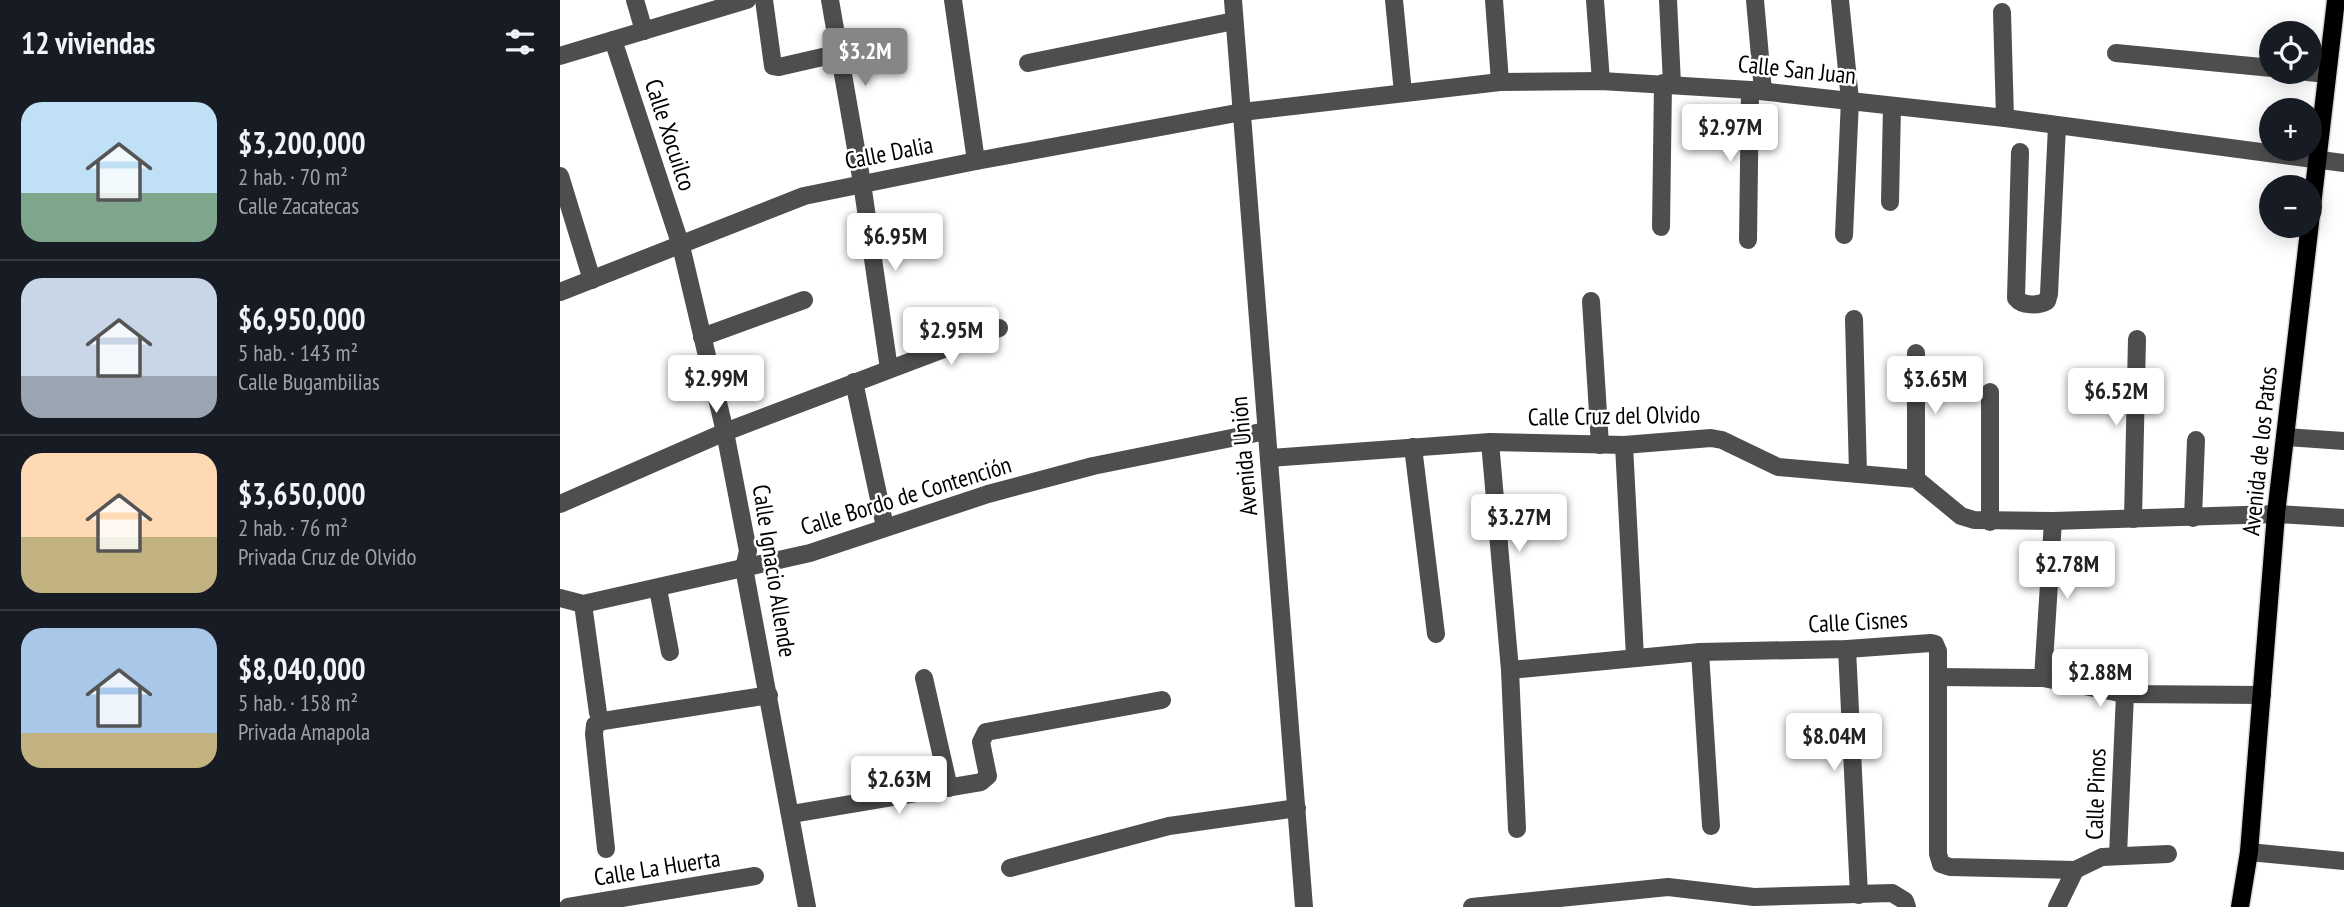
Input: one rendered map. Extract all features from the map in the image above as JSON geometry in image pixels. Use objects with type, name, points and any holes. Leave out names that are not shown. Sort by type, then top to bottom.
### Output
[{"type":"main road","name":"Avenida de los Patos","points":[[2322,122],[2336,0]]},
{"type":"main road","name":"Avenida de los Patos","points":[[2240,907],[2249,852],[2276,514],[2318,161]]},
{"type":"street","points":[[635,0],[643,31]]},
{"type":"street","points":[[560,56],[643,31],[717,4],[747,0]]},
{"type":"street","points":[[764,0],[773,66],[779,67],[840,53]]},
{"type":"street","points":[[830,0],[862,183],[889,369]]},
{"type":"street","points":[[953,0],[976,161]]},
{"type":"street","name":"Avenida Unión","points":[[1233,0],[1304,907]]},
{"type":"street","points":[[1394,0],[1403,93]]},
{"type":"street","points":[[1494,0],[1500,82]]},
{"type":"street","points":[[1595,0],[1601,81]]},
{"type":"street","points":[[1661,227],[1668,0]]},
{"type":"street","points":[[1748,240],[1757,90],[1755,0]]},
{"type":"street","points":[[1840,0],[1850,100],[1844,234]]},
{"type":"street","points":[[2002,12],[2005,118]]},
{"type":"street","points":[[1028,63],[1234,20]]},
{"type":"street","name":"Calle Xocuilco","points":[[613,40],[681,246]]},
{"type":"street","points":[[2116,52],[2259,67]]},
{"type":"street","points":[[2322,74],[2327,74]]},
{"type":"street","name":"Calle San Juan","points":[[1242,112],[1500,82],[1667,83],[1757,90],[2005,118],[2259,153]]},
{"type":"street","points":[[1890,202],[1892,106]]},
{"type":"street","name":"Calle Dalia","points":[[560,292],[804,196],[1242,112]]},
{"type":"street","points":[[2020,152],[2017,301],[2041,304],[2047,301],[2057,126]]},
{"type":"street","name":"Calle San Juan","points":[[2318,161],[2344,163]]},
{"type":"street","points":[[560,176],[592,280]]},
{"type":"street","name":"Calle Ignacio Allende","points":[[681,246],[725,432],[748,551],[744,568],[807,907]]},
{"type":"street","points":[[702,337],[804,300]]},
{"type":"street","points":[[1591,301],[1600,445]]},
{"type":"street","points":[[1854,319],[1858,474]]},
{"type":"street","points":[[560,504],[725,432],[999,328]]},
{"type":"street","points":[[2133,519],[2137,339]]},
{"type":"street","points":[[1916,353],[1916,479],[1961,516],[1990,522],[2276,514],[2344,518]]},
{"type":"street","points":[[854,382],[885,527]]},
{"type":"street","points":[[1990,391],[1990,522]]},
{"type":"street","name":"Calle Bordo de Contención","points":[[560,598],[583,604],[658,589],[810,553],[988,494],[1093,466],[1266,431]]},
{"type":"street","points":[[2285,437],[2344,441]]},
{"type":"street","name":"Calle Cruz del Olvido","points":[[1269,458],[1490,442],[1624,445],[1712,438],[1722,440],[1778,467],[1916,479]]},
{"type":"street","points":[[2193,518],[2196,440]]},
{"type":"street","points":[[1490,442],[1510,670],[1517,829]]},
{"type":"street","points":[[1624,445],[1635,657]]},
{"type":"street","points":[[1413,447],[1436,634]]},
{"type":"street","points":[[2043,678],[2053,521]]},
{"type":"street","points":[[658,589],[670,652]]},
{"type":"street","points":[[583,604],[598,713]]},
{"type":"street","name":"Calle Cisnes","points":[[1510,670],[1700,652],[1935,644],[1938,651],[1938,677]]},
{"type":"street","points":[[1847,649],[1858,895]]},
{"type":"street","points":[[1700,652],[1711,826]]},
{"type":"street","points":[[2168,854],[2102,857],[2075,870],[1945,866],[1939,859],[1938,677],[2043,678],[2125,694],[2262,695]]},
{"type":"street","points":[[924,678],[949,788]]},
{"type":"street","name":"Calle Pinos","points":[[2118,855],[2125,694]]},
{"type":"street","points":[[606,849],[595,725],[603,721],[769,695]]},
{"type":"street","points":[[791,814],[981,782],[987,779],[988,772],[982,742],[986,732],[1162,700]]},
{"type":"street","points":[[1010,868],[1169,826],[1297,808]]},
{"type":"street","points":[[2249,852],[2344,861]]},
{"type":"street","points":[[2057,907],[2075,870]]},
{"type":"street","name":"Calle La Huerta","points":[[568,907],[755,876]]},
{"type":"street","points":[[1472,907],[1668,887],[1754,897],[1892,893],[1905,901],[1907,907]]}]
